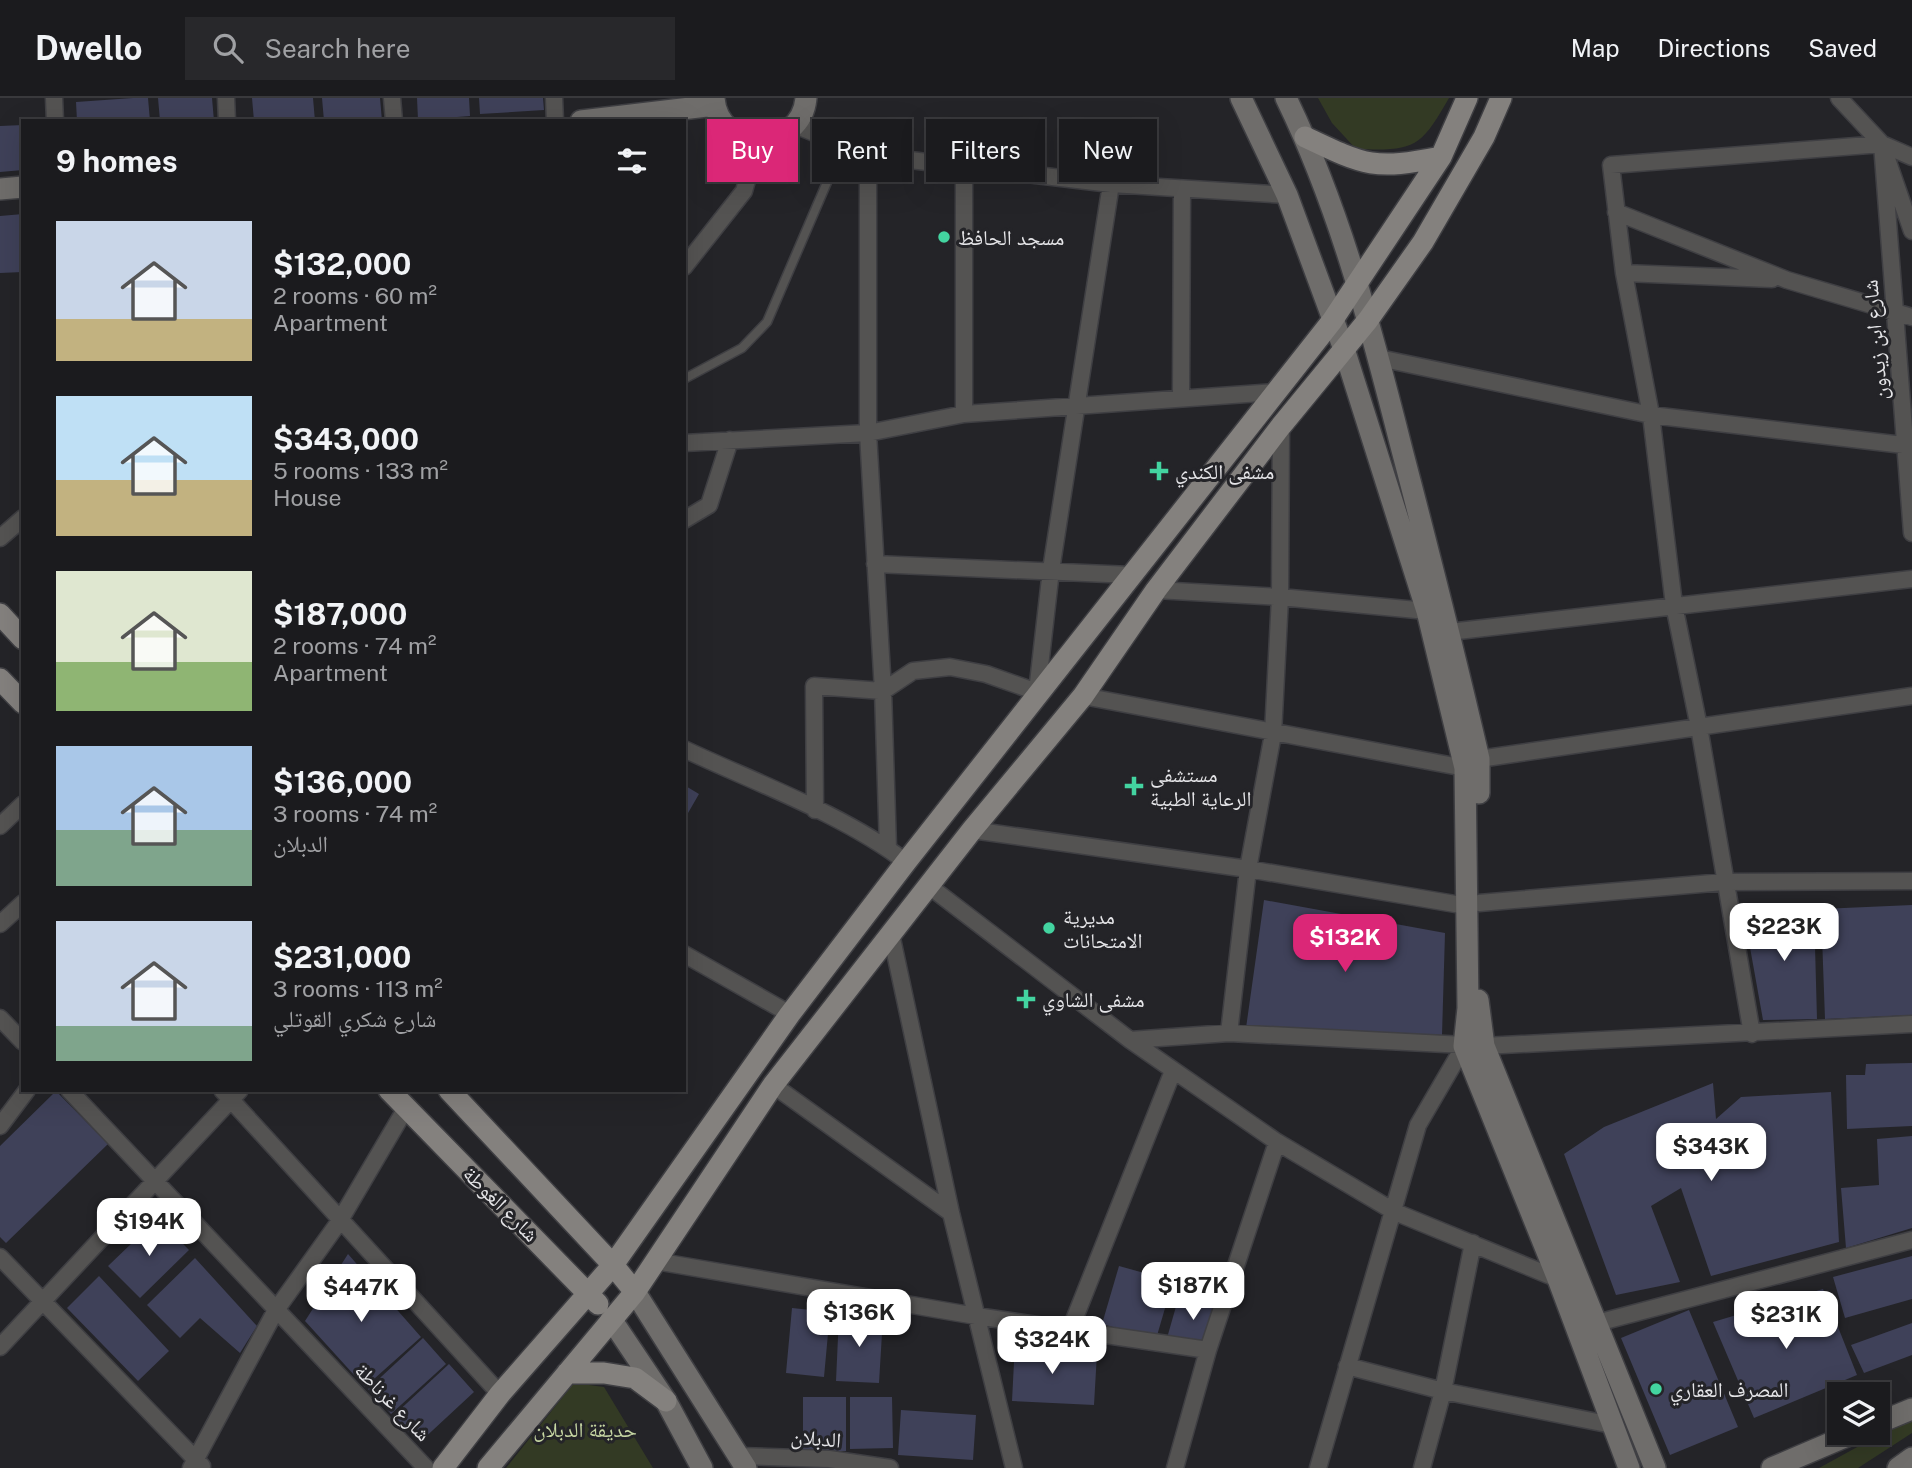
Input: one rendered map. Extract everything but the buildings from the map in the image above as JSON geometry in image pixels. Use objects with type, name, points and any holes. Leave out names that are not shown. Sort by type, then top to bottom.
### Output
[{"type":"main road","points":[[797,119],[806,98]]},
{"type":"main road","points":[[1241,98],[1287,195],[1344,349],[1472,764]]},
{"type":"main road","points":[[1286,98],[1305,137],[1368,320],[1449,632],[1472,764],[1474,1046],[1629,1468]]},
{"type":"main road","points":[[443,1468],[499,1394],[613,1265],[790,1014],[1037,692],[1332,321],[1441,158],[1467,98]]},
{"type":"main road","points":[[488,1468],[635,1292],[773,1085],[972,830],[1083,696],[1156,590],[1281,426],[1368,320],[1423,242],[1484,137],[1501,98]]},
{"type":"main road","points":[[595,119],[715,102],[724,119]]},
{"type":"main road","points":[[1305,137],[1355,160],[1372,164],[1394,166],[1441,158]]},
{"type":"main road","points":[[0,189],[21,187]]},
{"type":"main road","points":[[0,614],[21,637]]},
{"type":"main road","points":[[0,679],[21,701]]},
{"type":"main road","points":[[1474,1046],[1597,1324],[1655,1468]]},
{"type":"main road","name":"شارع الغوطة","points":[[391,1092],[590,1294],[611,1319]]},
{"type":"main road","points":[[451,1092],[613,1265],[635,1292],[742,1462]]},
{"type":"main road","points":[[611,1319],[666,1401],[702,1468]]},
{"type":"main road","points":[[567,1373],[604,1373],[635,1378],[666,1401]]},
{"type":"main road","points":[[1890,1418],[1912,1409]]},
{"type":"main road","points":[[1772,1468],[1827,1445]]},
{"type":"main road","points":[[1898,1468],[1912,1458]]},
{"type":"street","points":[[54,98],[55,119]]},
{"type":"street","points":[[226,98],[227,119]]},
{"type":"street","points":[[393,98],[394,119]]},
{"type":"street","points":[[554,98],[555,119]]},
{"type":"street","points":[[1839,98],[1882,144],[1912,158]]},
{"type":"street","points":[[1752,1034],[1699,727],[1674,605],[1651,415],[1624,273],[1611,165],[1882,144]]},
{"type":"street","points":[[1882,144],[1912,230]]},
{"type":"street","name":"شارع ابن زيدون","points":[[1882,144],[1893,312],[1909,446],[1912,533]]},
{"type":"street","points":[[1045,176],[1111,184],[1287,195]]},
{"type":"street","points":[[686,264],[744,191],[747,182]]},
{"type":"street","points":[[868,182],[868,433],[883,691],[888,848]]},
{"type":"street","points":[[964,182],[964,414]]},
{"type":"street","points":[[815,810],[814,686],[883,691],[913,671],[950,667],[986,674],[1037,692],[1051,570],[1079,405],[1111,184]]},
{"type":"street","points":[[1181,397],[1182,189]]},
{"type":"street","points":[[1616,212],[1787,280],[1912,317]]},
{"type":"street","points":[[1624,273],[1787,280]]},
{"type":"street","points":[[1379,358],[1651,415],[1909,446]]},
{"type":"street","points":[[686,443],[868,433],[964,414],[1275,392]]},
{"type":"street","points":[[1229,1033],[1248,869],[1273,734],[1280,597],[1281,426]]},
{"type":"street","points":[[686,519],[709,505],[730,440]]},
{"type":"street","points":[[0,538],[21,520]]},
{"type":"street","points":[[875,564],[1131,575]]},
{"type":"street","points":[[1449,632],[1912,579]]},
{"type":"street","points":[[1156,590],[1280,597],[1427,611]]},
{"type":"street","points":[[1083,696],[1273,734],[1472,764],[1912,696]]},
{"type":"street","points":[[686,750],[815,810],[888,848],[906,862]]},
{"type":"street","points":[[0,826],[21,806]]},
{"type":"street","points":[[972,830],[1248,869],[1473,905],[1724,882],[1912,881]]},
{"type":"street","points":[[929,886],[1130,1040],[1277,1142],[1395,1212],[1559,1279]]},
{"type":"street","points":[[0,924],[21,905]]},
{"type":"street","points":[[891,934],[951,1213],[1014,1468]]},
{"type":"street","points":[[686,955],[790,1014]]},
{"type":"street","points":[[0,1018],[21,1040]]},
{"type":"street","points":[[1130,1040],[1229,1033],[1474,1046],[1912,1024]]},
{"type":"street","points":[[1318,1468],[1419,1125],[1474,1046]]},
{"type":"street","points":[[1070,1330],[1173,1071]]},
{"type":"street","points":[[773,1085],[951,1213]]},
{"type":"street","points":[[0,1126],[26,1092]]},
{"type":"street","name":"شارع غرناطة","points":[[71,1092],[426,1468]]},
{"type":"street","points":[[0,1347],[155,1182],[231,1094],[339,1222],[499,1394]]},
{"type":"street","points":[[0,1257],[197,1465],[276,1310],[339,1222],[406,1108]]},
{"type":"street","points":[[1175,1468],[1208,1350],[1277,1142]]},
{"type":"street","points":[[1597,1324],[1912,1240]]},
{"type":"street","points":[[1422,1468],[1443,1391],[1473,1243]]},
{"type":"street","points":[[655,1261],[976,1316],[1208,1350]]},
{"type":"street","points":[[1347,1366],[1443,1391],[1612,1424]]},
{"type":"street","name":"الدبلان","points":[[742,1462],[828,1459],[890,1468]]},
{"type":"lane","points":[[686,378],[742,348],[767,322],[827,182]]},
{"type":"green space","points":[[1318,98],[1449,98],[1430,128],[1413,143],[1391,149],[1356,149],[1332,123]]},
{"type":"green space","name":"حديقة الدبلان","points":[[574,1383],[604,1387],[653,1468],[506,1468]]},
{"type":"green space","points":[[1912,1417],[1912,1433],[1858,1468],[1819,1468],[1861,1445],[1890,1445],[1890,1429]]},
{"type":"place","name":"مسجد الحافظ","points":[[944,237]]},
{"type":"place","name":"مشفى الكندي","points":[[1159,471]]},
{"type":"place","name":"مستشفى الرعاية الطبية","points":[[1134,786]]},
{"type":"place","name":"مديرية الامتحانات","points":[[1049,928]]},
{"type":"place","name":"مشفى الشاوي","points":[[1026,999]]},
{"type":"place","name":"المصرف العقاري","points":[[1656,1389]]}]
